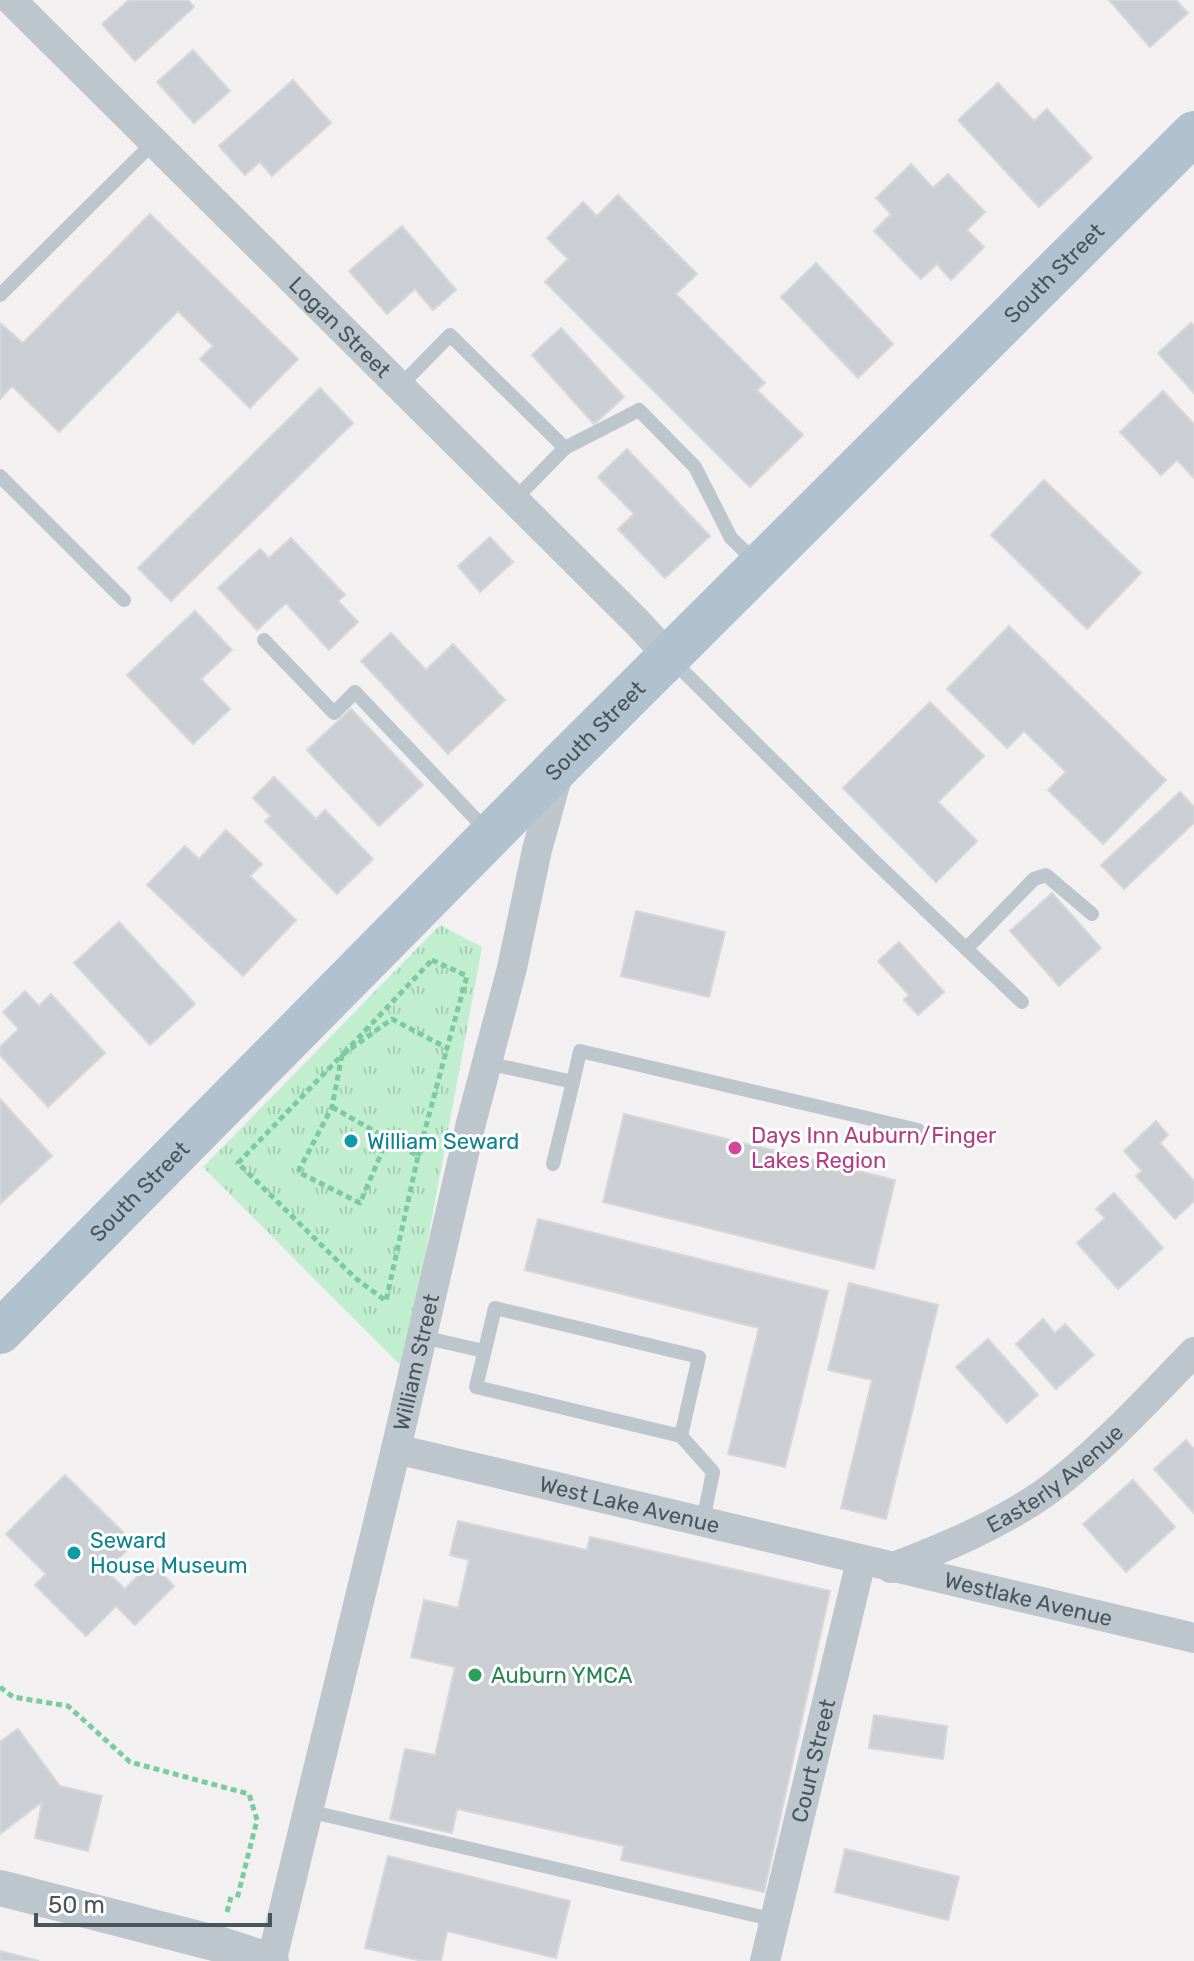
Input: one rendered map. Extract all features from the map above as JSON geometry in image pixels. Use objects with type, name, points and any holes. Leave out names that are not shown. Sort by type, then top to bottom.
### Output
[{"type":"main road","name":"South Street","points":[[0,1332],[668,656],[1194,133]]},
{"type":"street","name":"Logan Street","points":[[11,0],[668,656]]},
{"type":"street","name":"William Street","points":[[272,1960],[512,968],[537,850],[561,764]]},
{"type":"street","name":"Easterly Avenue","points":[[891,1568],[992,1524],[1045,1492],[1089,1455],[1194,1352]]},
{"type":"street","name":"West Lake Avenue","points":[[396,1449],[826,1550],[861,1561]]},
{"type":"street","name":"Westlake Avenue","points":[[861,1561],[1194,1638]]},
{"type":"street","name":"Court Street","points":[[765,1961],[861,1561]]},
{"type":"street","points":[[0,1888],[272,1960]]},
{"type":"lane","points":[[0,295],[154,142]]},
{"type":"lane","points":[[400,386],[450,335],[565,448]]},
{"type":"lane","points":[[514,500],[565,448],[639,410],[695,467],[731,538],[759,565]]},
{"type":"lane","points":[[0,476],[124,600]]},
{"type":"lane","points":[[264,640],[334,713],[355,692],[491,835]]},
{"type":"lane","points":[[668,656],[1022,1002]]},
{"type":"lane","points":[[966,949],[1034,879],[1046,875],[1092,914]]},
{"type":"lane","points":[[553,1164],[580,1051],[918,1130]]},
{"type":"lane","points":[[487,1063],[573,1082]]},
{"type":"lane","points":[[681,1436],[699,1357],[495,1308],[476,1387],[681,1436],[713,1472],[703,1521]]},
{"type":"lane","points":[[422,1337],[484,1351]]},
{"type":"lane","points":[[308,1811],[775,1920]]},
{"type":"path","points":[[432,960],[467,976],[418,1156],[386,1301],[354,1277],[238,1163],[342,1055],[432,960]]},
{"type":"path","points":[[387,1140],[360,1203],[298,1172],[332,1107],[342,1055],[392,1019],[447,1048]]},
{"type":"path","points":[[332,1107],[418,1156]]},
{"type":"path","points":[[0,1687],[13,1697],[68,1706],[130,1762],[249,1794],[257,1820],[234,1898],[225,1916]]},
{"type":"green space","points":[[440,925],[482,947],[405,1364],[399,1364],[203,1167]]},
{"type":"building","points":[[129,0],[188,0],[194,7],[135,61],[102,24]]},
{"type":"building","points":[[1109,0],[1176,0],[1188,13],[1150,47]]},
{"type":"building","points":[[193,50],[230,91],[194,123],[157,82]]},
{"type":"building","points":[[293,80],[331,123],[272,176],[260,162],[245,175],[219,146]]},
{"type":"building","points":[[998,83],[1034,121],[1047,109],[1092,158],[1039,207],[958,120]]},
{"type":"building","points":[[911,164],[933,188],[948,174],[985,212],[967,230],[984,247],[951,280],[937,264],[921,279],[874,231],[891,214],[876,198]]},
{"type":"building","points":[[618,195],[697,274],[676,294],[765,383],[757,390],[803,435],[750,487],[545,282],[568,259],[547,238],[583,202],[597,216]]},
{"type":"building","points":[[150,214],[298,359],[250,408],[200,359],[213,346],[178,311],[59,432],[12,386],[0,399],[0,323],[23,343]]},
{"type":"building","points":[[402,226],[456,290],[433,310],[415,289],[387,314],[349,271]]},
{"type":"building","points":[[816,263],[893,344],[858,378],[781,297]]},
{"type":"building","points":[[1191,323],[1194,326],[1194,393],[1158,353]]},
{"type":"building","points":[[561,328],[624,397],[594,424],[532,355]]},
{"type":"building","points":[[320,388],[353,423],[171,601],[138,568]]},
{"type":"building","points":[[1163,391],[1194,424],[1194,478],[1177,460],[1161,475],[1120,432]]},
{"type":"building","points":[[627,449],[710,536],[665,578],[618,529],[634,514],[598,477]]},
{"type":"building","points":[[1044,480],[1141,573],[1087,629],[991,535]]},
{"type":"building","points":[[490,537],[513,562],[480,592],[458,566]]},
{"type":"building","points":[[291,538],[345,595],[338,601],[358,622],[329,650],[286,603],[257,630],[218,588],[260,549],[269,558]]},
{"type":"building","points":[[195,611],[232,650],[201,679],[230,709],[193,744],[127,675]]},
{"type":"building","points":[[1009,626],[1166,780],[1103,844],[1048,790],[1066,772],[1024,731],[1007,748],[947,689]]},
{"type":"building","points":[[391,633],[426,670],[453,644],[505,700],[448,754],[361,661]]},
{"type":"building","points":[[930,702],[984,756],[938,802],[977,841],[936,882],[843,788]]},
{"type":"building","points":[[351,709],[423,785],[379,826],[307,750]]},
{"type":"building","points":[[274,777],[316,819],[325,810],[373,859],[337,894],[265,821],[271,816],[253,798]]},
{"type":"building","points":[[1180,792],[1194,807],[1194,823],[1124,889],[1101,865]]},
{"type":"building","points":[[226,830],[262,864],[250,876],[296,920],[243,976],[147,885],[185,846],[199,859]]},
{"type":"building","points":[[1052,893],[1101,948],[1059,986],[1010,931]]},
{"type":"building","points":[[636,911],[725,932],[709,997],[621,976]]},
{"type":"building","points":[[119,922],[195,1004],[150,1045],[74,963]]},
{"type":"building","points":[[899,942],[944,992],[918,1015],[904,1000],[909,995],[878,961]]},
{"type":"building","points":[[25,991],[39,1006],[51,994],[105,1053],[48,1107],[0,1055],[0,1047],[19,1029],[3,1012]]},
{"type":"building","points":[[0,1099],[52,1156],[0,1204]]},
{"type":"building","points":[[624,1114],[895,1180],[874,1269],[603,1202]]},
{"type":"building","points":[[1156,1121],[1168,1135],[1160,1143],[1194,1181],[1194,1201],[1175,1219],[1136,1176],[1142,1171],[1124,1151]]},
{"type":"building","points":[[1114,1193],[1163,1248],[1118,1289],[1077,1243],[1105,1218],[1096,1209]]},
{"type":"building","points":[[538,1219],[828,1291],[785,1467],[728,1454],[759,1328],[525,1270]]},
{"type":"building","points":[[849,1283],[938,1305],[886,1519],[841,1508],[872,1380],[828,1370]]},
{"type":"building","points":[[1043,1319],[1055,1333],[1065,1324],[1094,1355],[1056,1389],[1016,1344]]},
{"type":"building","points":[[988,1339],[1038,1395],[1007,1423],[956,1367]]},
{"type":"building","points":[[1186,1440],[1194,1449],[1194,1513],[1154,1469]]},
{"type":"building","name":"Seward House Museum","points":[[65,1475],[134,1543],[106,1571],[125,1589],[151,1562],[174,1586],[135,1625],[116,1606],[86,1636],[35,1585],[46,1574],[6,1534]]},
{"type":"building","points":[[1133,1480],[1175,1527],[1126,1572],[1083,1524]]},
{"type":"building","points":[[458,1521],[587,1550],[590,1537],[830,1591],[764,1892],[621,1860],[624,1846],[457,1809],[452,1833],[390,1819],[405,1749],[435,1755],[455,1667],[411,1657],[424,1600],[458,1608],[469,1560],[450,1555]]},
{"type":"building","points":[[874,1715],[947,1726],[943,1759],[869,1748]]},
{"type":"building","points":[[18,1729],[60,1786],[102,1796],[88,1851],[35,1838],[42,1802],[0,1834],[0,1742]]},
{"type":"building","points":[[845,1849],[959,1877],[948,1920],[835,1892]]},
{"type":"building","points":[[388,1856],[570,1901],[556,1958],[447,1931],[441,1961],[422,1961],[365,1948]]},
{"type":"building","points":[[0,1951],[39,1961],[0,1961]]},
{"type":"place","name":"William Seward","points":[[351,1141]]},
{"type":"place","name":"Days Inn Auburn/Finger Lakes Region","points":[[735,1148]]},
{"type":"place","name":"Seward House Museum","points":[[74,1553]]},
{"type":"place","name":"Auburn YMCA","points":[[475,1675]]}]
